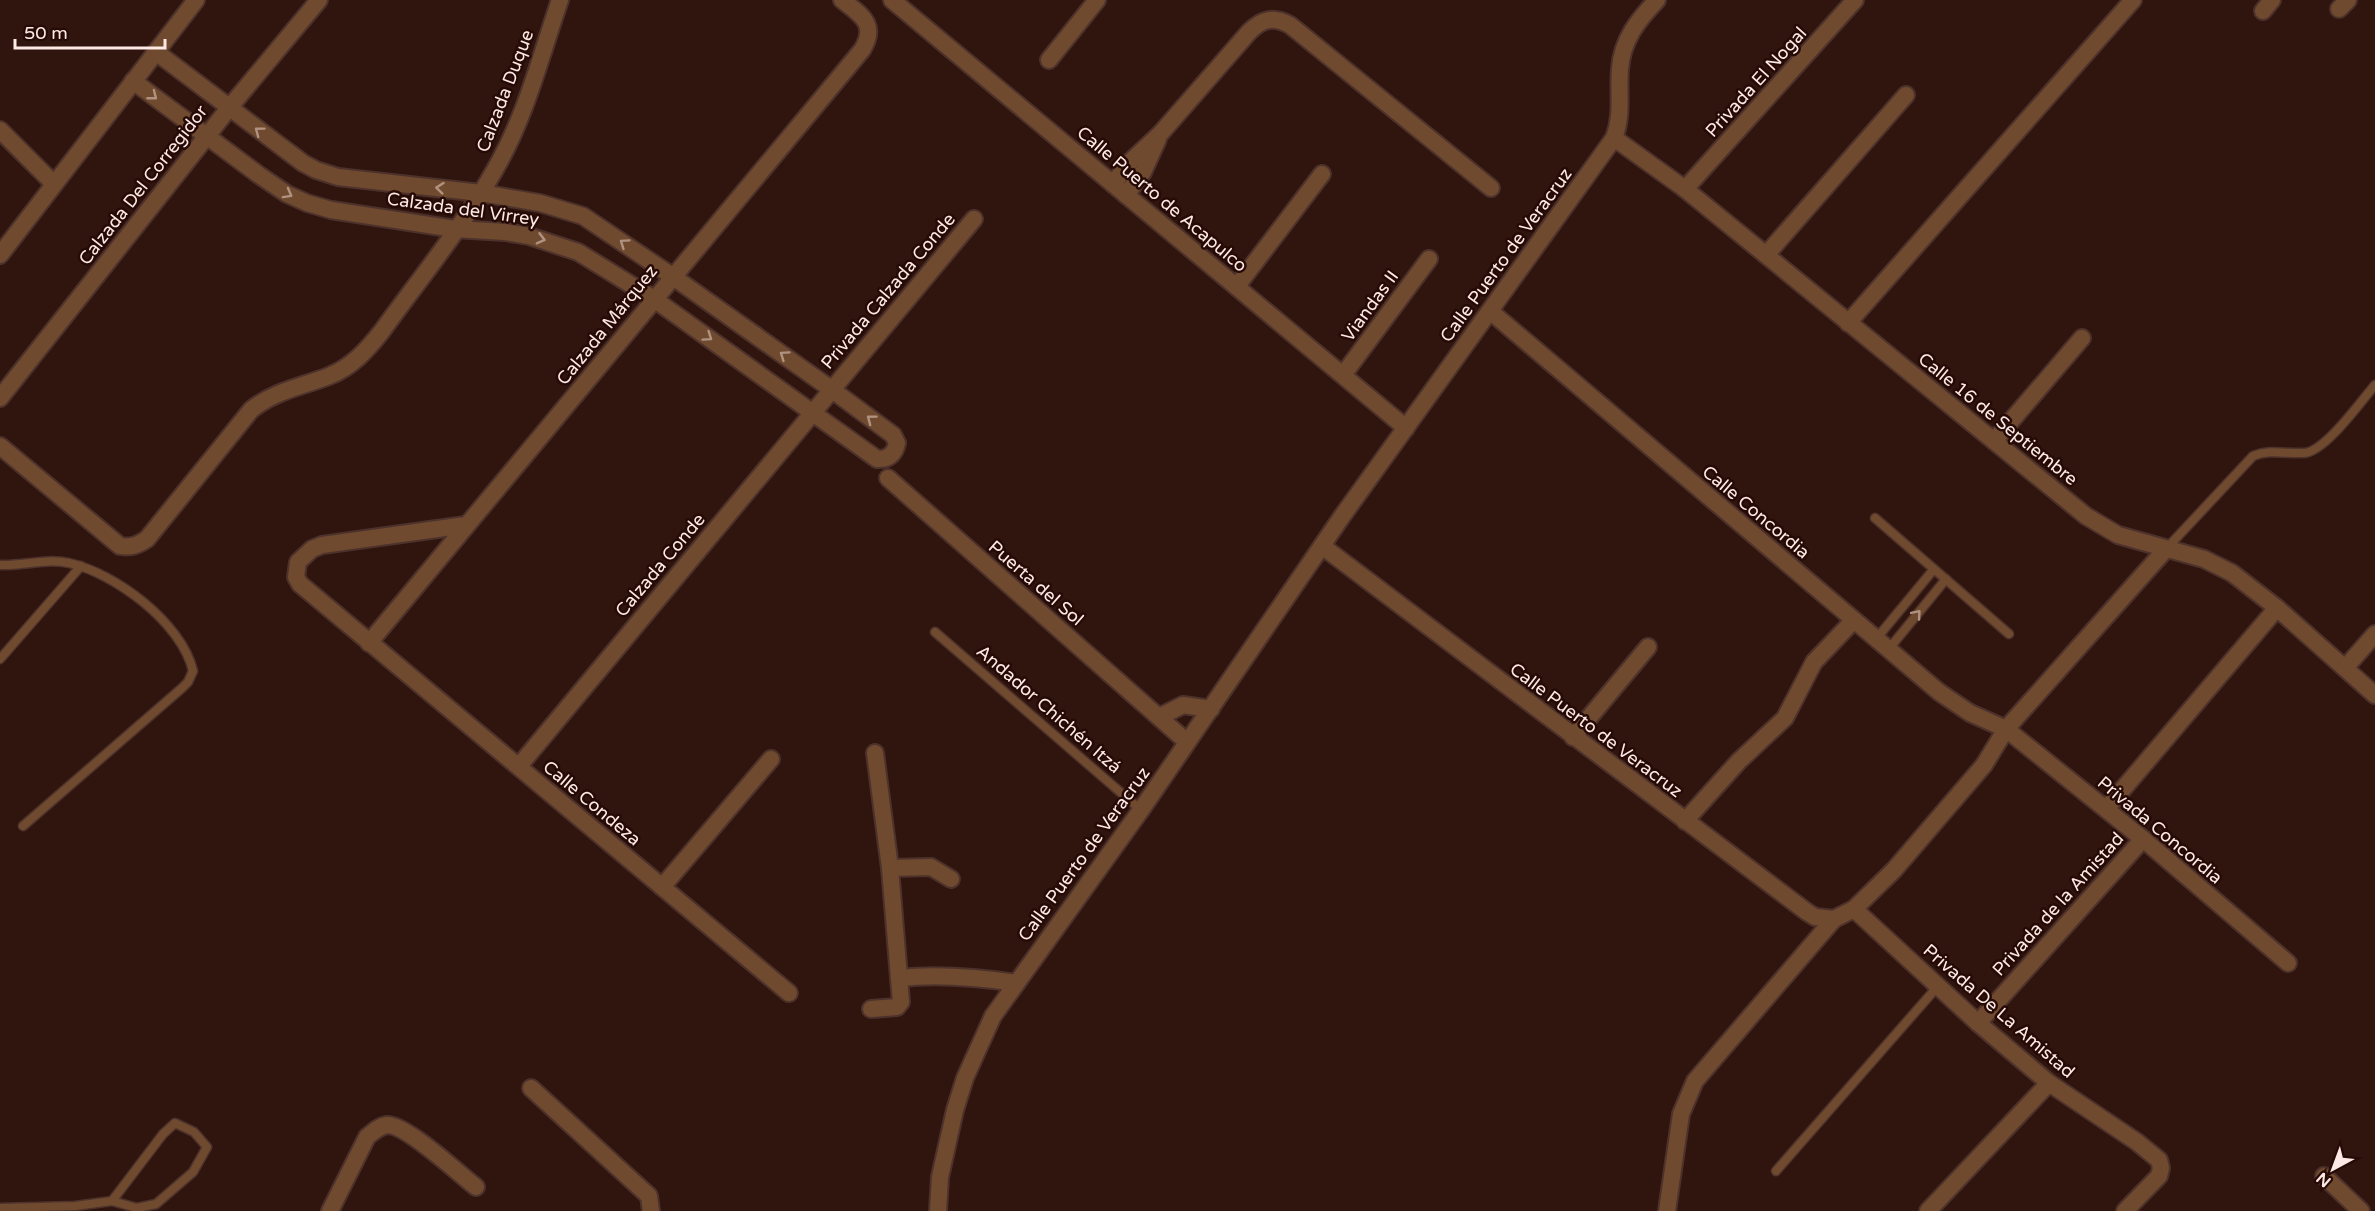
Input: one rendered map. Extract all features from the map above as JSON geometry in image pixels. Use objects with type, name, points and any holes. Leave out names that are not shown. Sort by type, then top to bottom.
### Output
[{"type":"street","points":[[0,255],[196,0]]},
{"type":"street","name":"Calzada Del Corregidor","points":[[0,398],[229,108],[319,0]]},
{"type":"street","name":"Calzada Duque","points":[[481,193],[511,139],[560,0]]},
{"type":"street","name":"Calzada Márquez","points":[[369,643],[862,50],[869,30],[863,17],[842,0]]},
{"type":"street","name":"Calle Puerto de Acapulco","points":[[892,0],[1406,428]]},
{"type":"street","points":[[1049,60],[1097,0]]},
{"type":"street","name":"Calle Puerto de Veracruz","points":[[938,1211],[940,1177],[964,1078],[993,1016],[1141,810],[1322,546],[1614,138],[1620,115],[1622,55],[1637,22],[1657,0]]},
{"type":"street","name":"Privada El Nogal","points":[[1685,189],[1855,0]]},
{"type":"street","points":[[1848,323],[2133,0]]},
{"type":"street","points":[[1113,184],[1130,162],[1161,133],[1249,32],[1263,21],[1272,18],[1290,25],[1491,188]]},
{"type":"street","name":"Calzada del Virrey","points":[[134,81],[206,137],[286,194],[307,203],[331,210],[455,229],[505,232],[555,243],[578,252],[654,299],[877,459],[891,455],[897,443],[893,435],[672,276],[583,216],[540,203],[481,193],[338,177],[316,170],[303,163],[156,52]]},
{"type":"street","points":[[1766,255],[1906,95]]},
{"type":"street","points":[[0,130],[54,184]]},
{"type":"street","points":[[1126,195],[1143,172],[1161,133]]},
{"type":"street","name":"Calle 16 de Septiembre","points":[[1614,138],[1685,189],[2086,516],[2104,528],[2133,540],[2218,565],[2277,608],[2375,695]]},
{"type":"street","points":[[1237,286],[1322,174]]},
{"type":"street","points":[[0,446],[120,546],[129,548],[136,546],[154,532],[243,419],[260,403],[272,395],[330,376],[349,366],[365,353],[481,193]]},
{"type":"street","name":"Privada Calzada Conde","points":[[831,389],[974,219]]},
{"type":"street","name":"Viandas II","points":[[1343,375],[1429,259]]},
{"type":"street","name":"Calle Concordia","points":[[1490,311],[1853,621],[1954,703],[2006,729]]},
{"type":"street","points":[[1994,441],[2082,338]]},
{"type":"street","name":"Calzada Conde","points":[[519,766],[831,389]]},
{"type":"street","name":"Puerta del Sol","points":[[888,478],[1187,742]]},
{"type":"street","name":"Calle Condeza","points":[[466,525],[322,545],[312,549],[298,561],[296,577],[300,584],[369,643],[789,993]]},
{"type":"street","name":"Calle Puerto de Veracruz","points":[[1322,546],[1807,912],[1815,916],[1834,919]]},
{"type":"street","points":[[1667,1211],[1681,1114],[1695,1081],[1834,919],[1854,909],[1894,870],[1984,765],[2006,729],[2166,549]]},
{"type":"street","points":[[2106,809],[2277,608]]},
{"type":"street","points":[[1685,821],[1739,761],[1785,718],[1814,662],[1853,621]]},
{"type":"street","points":[[2345,668],[2375,634]]},
{"type":"street","points":[[1573,737],[1648,647]]},
{"type":"street","points":[[1159,717],[1183,705],[1211,709]]},
{"type":"street","name":"Privada Concordia","points":[[2006,729],[2106,809],[2288,963]]},
{"type":"street","points":[[871,1009],[897,1007],[901,1002],[890,868],[876,753]]},
{"type":"street","points":[[662,888],[771,759]]},
{"type":"street","name":"Privada de la Amistad","points":[[1977,1023],[2142,839]]},
{"type":"street","points":[[890,868],[931,867],[951,879]]},
{"type":"street","name":"Privada De La Amistad","points":[[1854,909],[1977,1023],[2049,1083],[2137,1142],[2159,1160],[2161,1168],[2159,1176],[2125,1211]]},
{"type":"street","points":[[899,978],[950,975],[1016,983]]},
{"type":"street","name":"Privada de la Amistad","points":[[1928,1211],[2049,1083]]},
{"type":"street","points":[[531,1088],[649,1196],[651,1211]]},
{"type":"street","points":[[330,1211],[367,1137],[376,1129],[388,1125],[407,1131],[476,1187]]},
{"type":"street","points":[[2324,1176],[2361,1211]]},
{"type":"lane","points":[[2166,549],[2253,456],[2264,452],[2306,453],[2314,451],[2330,437],[2375,385]]},
{"type":"lane","points":[[1875,518],[2009,633]]},
{"type":"lane","points":[[0,565],[51,561],[81,566],[126,590],[163,620],[184,650],[193,671],[182,688],[23,826]]},
{"type":"lane","points":[[0,659],[81,566]]},
{"type":"lane","points":[[1882,644],[1934,569]]},
{"type":"lane","points":[[1882,644],[1946,579]]},
{"type":"lane","name":"Andador Chichén Itzá","points":[[935,632],[1141,810]]},
{"type":"lane","points":[[1776,1171],[1938,986]]},
{"type":"lane","points":[[0,1208],[75,1206],[112,1201],[137,1208],[156,1204],[193,1172],[207,1148],[194,1132],[175,1123],[163,1134],[112,1201]]}]
